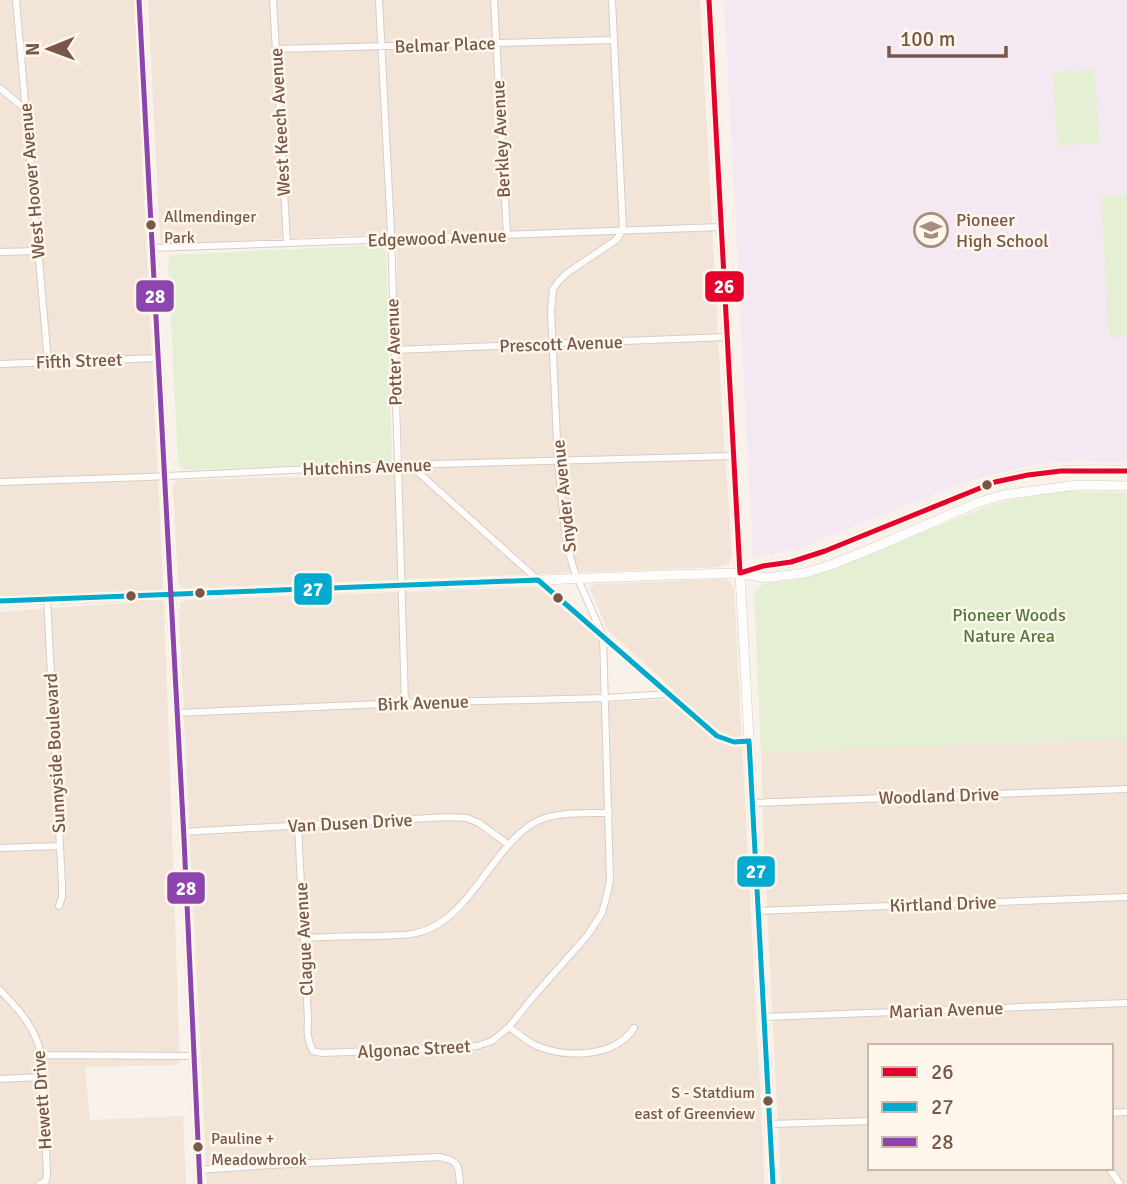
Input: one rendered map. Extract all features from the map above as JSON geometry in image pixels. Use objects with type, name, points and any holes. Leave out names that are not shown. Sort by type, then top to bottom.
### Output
[{"type":"street","name":"West Hoover Avenue","points":[[16,0],[48,362]]},
{"type":"street","points":[[139,0],[200,1184]]},
{"type":"street","name":"West Keech Avenue","points":[[273,0],[287,243]]},
{"type":"street","name":"Potter Avenue","points":[[379,0],[391,239],[405,703]]},
{"type":"street","name":"Berkley Avenue","points":[[494,0],[507,235]]},
{"type":"street","points":[[612,0],[623,230]]},
{"type":"street","points":[[709,0],[773,1184]]},
{"type":"street","name":"Belmar Place","points":[[276,50],[614,40]]},
{"type":"street","points":[[0,88],[24,109]]},
{"type":"street","name":"Edgewood Avenue","points":[[152,248],[721,228]]},
{"type":"street","name":"Snyder Avenue","points":[[509,1027],[587,936],[602,913],[610,880],[603,636],[578,579],[566,541],[558,461],[551,311],[553,289],[567,273],[616,240],[623,230]]},
{"type":"street","points":[[0,252],[38,251]]},
{"type":"street","name":"Prescott Avenue","points":[[394,350],[727,337]]},
{"type":"street","name":"Fifth Street","points":[[0,364],[158,358]]},
{"type":"street","name":"Hutchins Avenue","points":[[0,482],[397,465],[734,456]]},
{"type":"street","points":[[410,465],[717,736],[734,742],[749,741]]},
{"type":"street","points":[[740,573],[791,562],[825,551],[995,482],[1019,476],[1100,469],[1127,471]]},
{"type":"street","points":[[0,601],[740,573],[766,578],[805,573],[831,565],[977,503],[1003,495],[1077,485],[1127,486]]},
{"type":"street","name":"Sunnyside Boulevard","points":[[47,599],[62,885],[59,906]]},
{"type":"street","name":"Birk Avenue","points":[[177,713],[669,694]]},
{"type":"street","name":"Woodland Drive","points":[[752,803],[1127,789]]},
{"type":"street","points":[[304,938],[408,935],[431,928],[463,904],[523,831],[542,819],[560,814],[609,813]]},
{"type":"street","name":"Van Dusen Drive","points":[[183,832],[448,817],[467,818],[479,823],[509,845]]},
{"type":"street","name":"Clague Avenue","points":[[298,826],[307,1031],[313,1051]]},
{"type":"street","points":[[0,848],[60,846]]},
{"type":"street","name":"Kirtland Drive","points":[[758,911],[1127,897]]},
{"type":"street","name":"Hewett Drive","points":[[0,990],[32,1028],[41,1055],[47,1173],[43,1183]]},
{"type":"street","name":"Marian Avenue","points":[[764,1017],[1127,1003]]},
{"type":"street","points":[[509,1027],[534,1045],[558,1053],[583,1054],[619,1043],[629,1036],[634,1028]]},
{"type":"street","name":"Algonac Street","points":[[313,1051],[321,1053],[477,1046],[492,1041],[509,1027]]},
{"type":"street","points":[[41,1055],[194,1056]]},
{"type":"street","points":[[0,1079],[42,1077]]},
{"type":"street","points":[[770,1124],[868,1121]]},
{"type":"street","points":[[199,1170],[439,1157],[456,1162],[460,1184]]},
{"type":"shaded area","points":[[0,0],[134,0],[164,600],[180,1065],[85,1067],[90,1120],[183,1116],[186,1184],[0,1184],[0,612],[138,602],[0,606]]},
{"type":"shaded area","points":[[148,0],[700,0],[732,553],[730,563],[720,567],[180,587],[173,489],[175,482],[403,474],[397,234],[162,244]]},
{"type":"shaded area","name":"Pioneer High School","points":[[724,0],[1127,0],[1127,463],[1079,461],[1034,465],[998,473],[969,481],[801,548],[753,558]]},
{"type":"shaded area","points":[[724,579],[734,588],[765,1184],[207,1184],[180,603],[185,600],[536,587],[599,640],[601,702],[667,700],[674,690],[608,631],[590,589],[594,584]]},
{"type":"shaded area","points":[[1127,739],[1127,1184],[781,1184],[761,752]]},
{"type":"green space","points":[[1094,69],[1100,143],[1058,146],[1052,73]]},
{"type":"green space","points":[[1127,194],[1127,336],[1109,337],[1101,196]]},
{"type":"green space","name":"Allmendinger Park","points":[[382,245],[386,250],[391,462],[184,470],[178,463],[168,260],[171,255]]},
{"type":"green space","name":"Pioneer Woods Nature Area","points":[[1069,491],[1127,493],[1127,739],[761,752],[754,591],[763,584],[796,580],[822,572],[1006,501]]},
{"type":"transit line","name":"28","points":[[139,0],[200,1184]]},
{"type":"transit line","name":"26","points":[[709,0],[740,573]]},
{"type":"transit line","name":"26","points":[[740,573],[791,562],[825,551],[995,482],[1061,471],[1127,471]]},
{"type":"transit line","name":"27","points":[[0,601],[538,580],[717,736],[734,742],[749,741],[773,1184]]},
{"type":"place","name":"Allmendinger Park","points":[[151,225]]},
{"type":"place","name":"Pioneer High School","points":[[931,230]]},
{"type":"place","name":"S - Statdium east of Greenview","points":[[768,1101]]},
{"type":"place","name":"Pauline + Meadowbrook","points":[[198,1147]]}]
